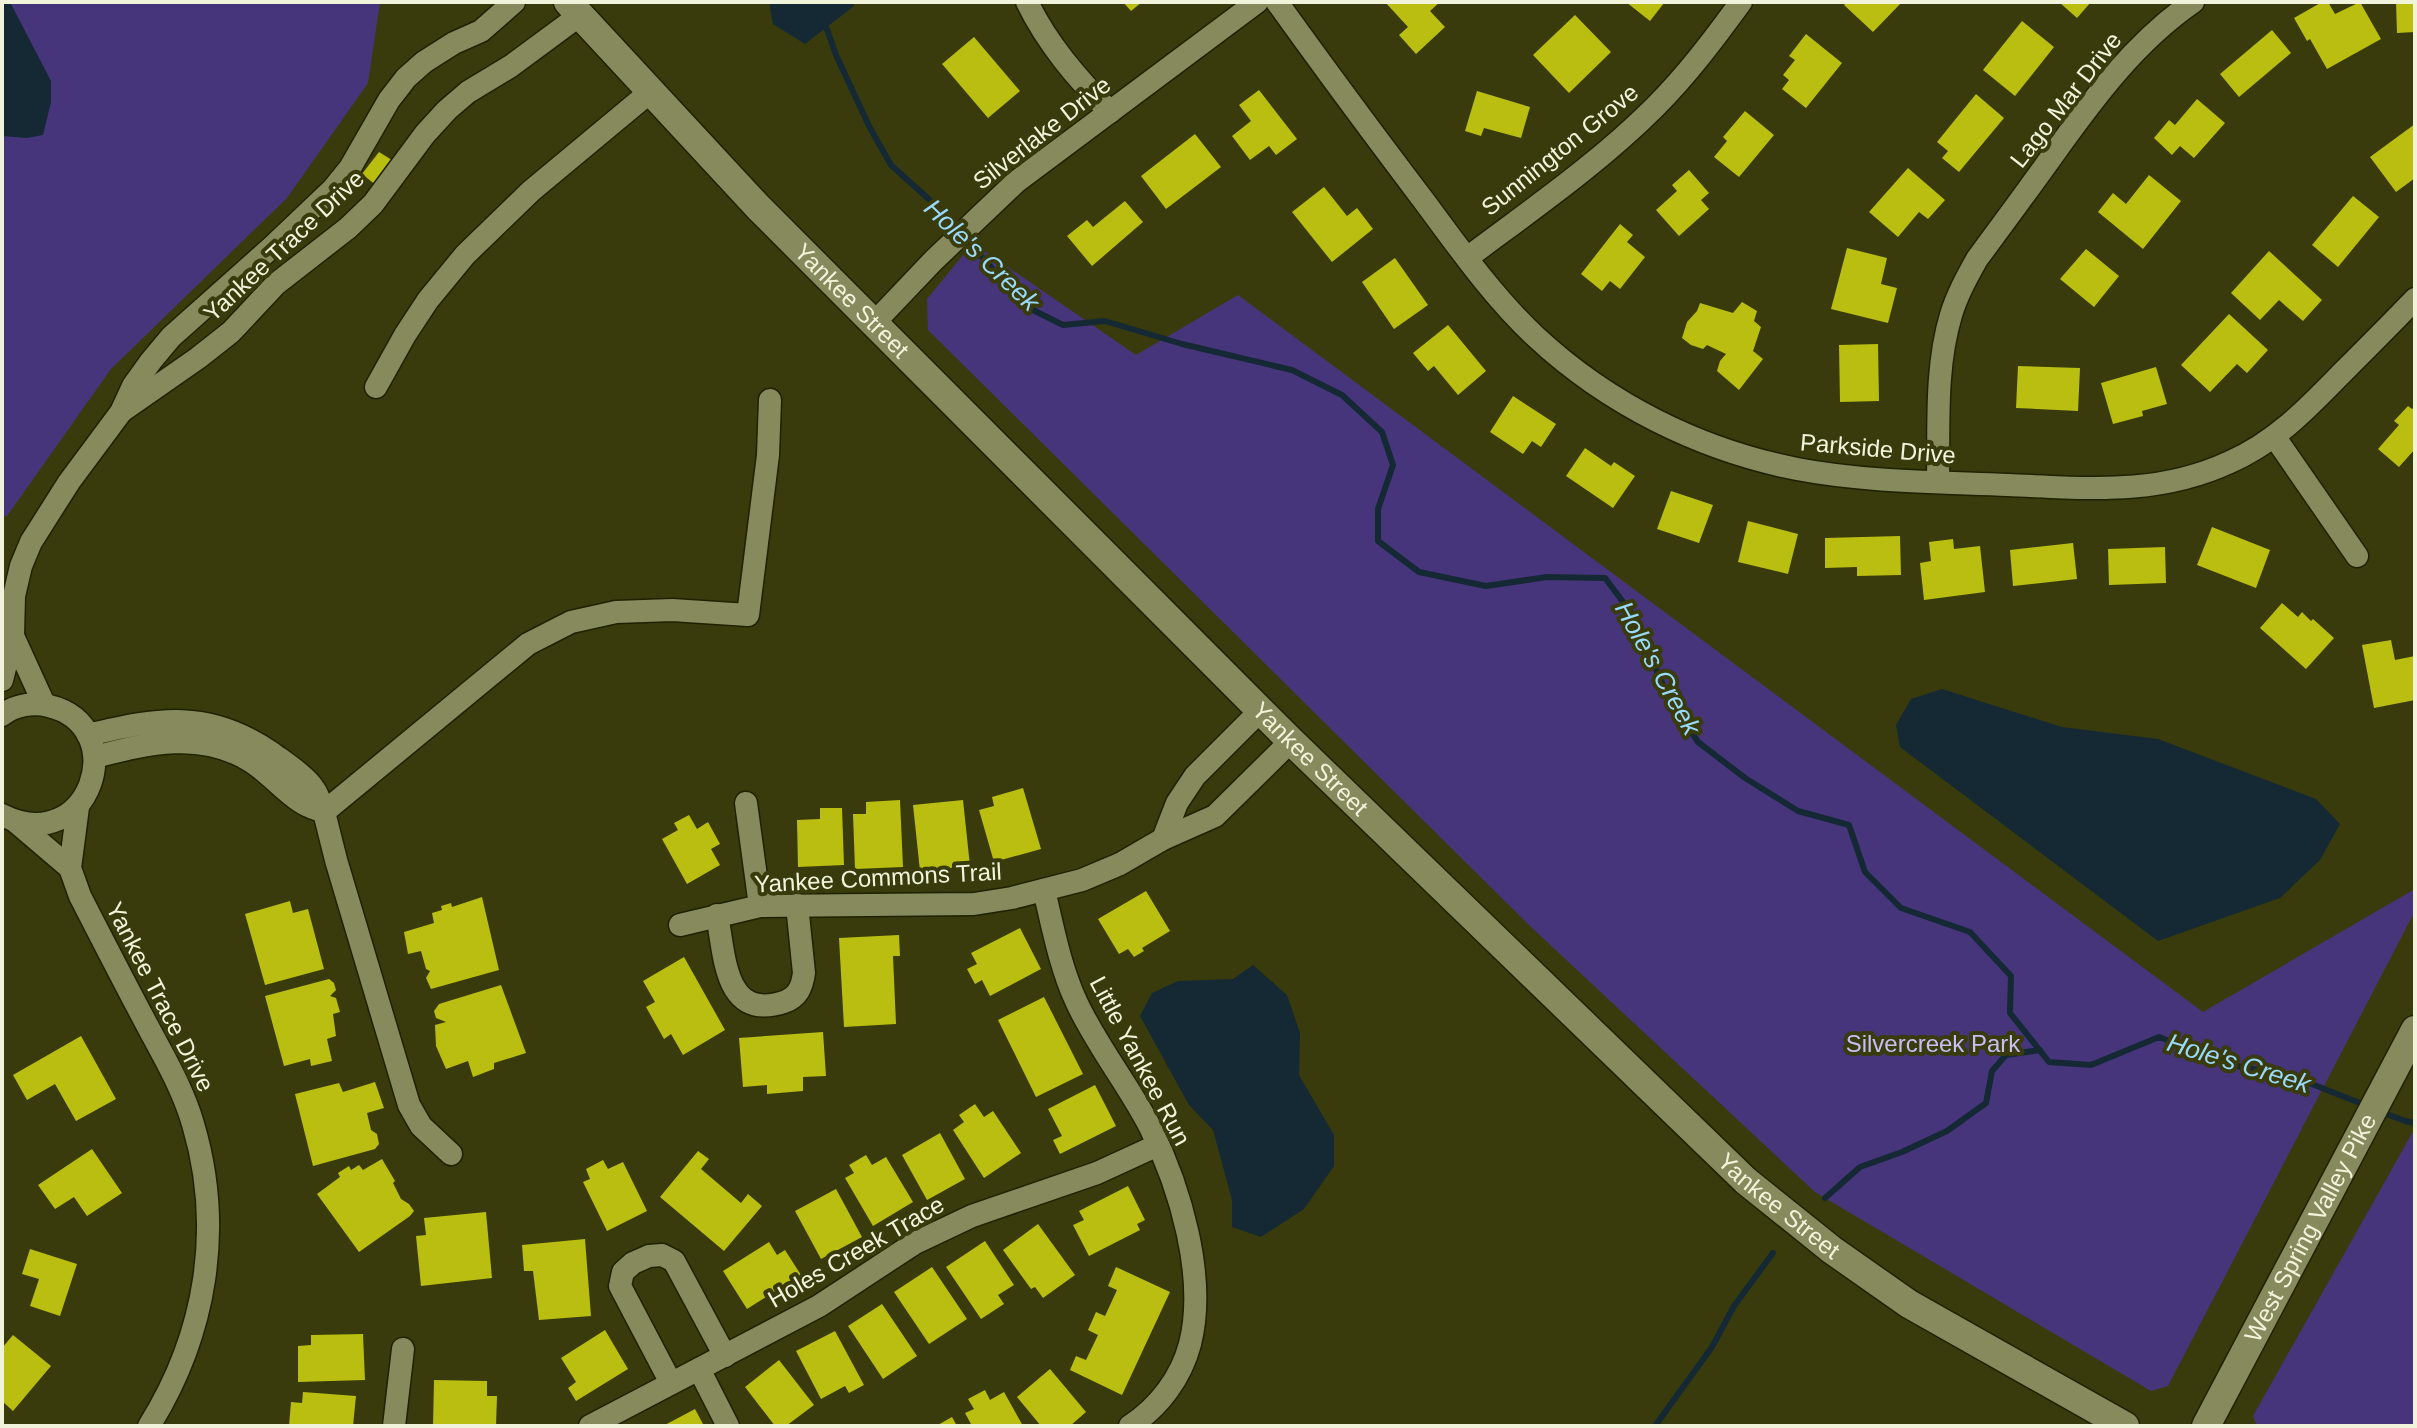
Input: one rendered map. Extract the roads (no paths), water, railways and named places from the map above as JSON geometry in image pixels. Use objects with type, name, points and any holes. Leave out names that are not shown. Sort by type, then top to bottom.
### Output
[{"type":"street","name":"Yankee Trace Drive","points":[[2,680],[13,636],[14,596],[31,542],[69,482],[121,412],[133,386],[171,337],[333,189],[350,168],[389,100],[406,78],[454,43],[481,31],[514,2]]},
{"type":"street","points":[[1027,2],[1054,49],[1110,112]]},
{"type":"street","name":"Silverlake Drive","points":[[875,322],[940,254],[1016,182],[1257,2]]},
{"type":"street","name":"Parkside Drive","points":[[1277,2],[1467,258],[1508,310],[1537,339],[1608,393],[1658,421],[1737,454],[1796,469],[1938,482],[2114,489],[2163,484],[2231,461],[2274,436],[2299,417],[2415,299]]},
{"type":"street","name":"Sunnington Grove","points":[[1467,258],[1591,165],[1654,108],[1701,56],[1741,2]]},
{"type":"street","name":"Lago Mar Drive","points":[[1938,482],[1944,343],[1962,285],[1977,259],[2114,74],[2146,40],[2193,2]]},
{"type":"street","name":"Yankee Trace Drive","points":[[121,412],[220,341],[276,284],[348,228],[373,204],[425,134],[447,110],[468,92],[511,66],[574,9]]},
{"type":"street","name":"Yankee Street","points":[[574,9],[758,207],[1291,741],[1714,1151],[1789,1218],[1909,1304],[2125,1426]]},
{"type":"street","points":[[376,387],[428,300],[465,255],[531,191],[650,92]]},
{"type":"street","points":[[324,812],[528,644],[571,622],[616,612],[672,610],[748,615],[768,455],[770,400]]},
{"type":"street","points":[[2274,436],[2357,556]]},
{"type":"street","name":"Yankee Trace Drive","points":[[13,636],[44,704]]},
{"type":"street","points":[[2,715],[25,705],[44,704],[70,715],[88,735],[95,757],[165,741],[208,744],[229,750],[250,761],[302,803],[324,812]]},
{"type":"street","points":[[1163,839],[1177,803],[1195,776],[1261,710]]},
{"type":"street","points":[[88,735],[147,722],[172,720],[205,723],[239,733],[282,760],[314,788],[324,812],[409,1105],[421,1126],[451,1154]]},
{"type":"street","name":"Yankee Commons Trail","points":[[680,925],[760,906],[974,904],[1082,880],[1215,816],[1291,741]]},
{"type":"street","name":"Yankee Trace Drive","points":[[9,818],[33,825],[65,817],[78,807],[88,792],[94,775],[95,757]]},
{"type":"street","points":[[746,803],[760,906]]},
{"type":"street","name":"Yankee Trace Drive","points":[[70,868],[78,807]]},
{"type":"street","name":"Yankee Trace Drive","points":[[9,818],[70,868],[87,909],[172,1072],[193,1122],[208,1213],[208,1261],[203,1296],[181,1366],[149,1426]]},
{"type":"street","name":"Little Yankee Run","points":[[1044,890],[1065,974],[1077,1003],[1158,1145],[1182,1210],[1190,1248],[1193,1284],[1190,1345],[1181,1370],[1168,1390],[1154,1407],[1130,1426]]},
{"type":"street","points":[[717,915],[735,991],[749,1004],[758,1006],[783,1002],[793,997],[803,984],[797,905]]},
{"type":"street","name":"West Spring Valley Pike","points":[[2206,1426],[2415,1030]]},
{"type":"street","name":"Holes Creek Trace","points":[[590,1426],[819,1306],[915,1243],[972,1216],[1097,1173],[1158,1145]]},
{"type":"street","points":[[671,1383],[620,1286],[623,1272],[633,1263],[649,1256],[662,1255],[674,1261],[725,1356]]},
{"type":"street","points":[[394,1426],[403,1349]]},
{"type":"street","points":[[699,1369],[728,1426]]},
{"type":"water","points":[[2,2],[10,2],[51,81],[51,102],[43,135],[27,138],[2,136]]},
{"type":"water","points":[[769,2],[853,2],[854,6],[805,44],[773,24]]},
{"type":"water","points":[[1942,689],[2062,727],[2158,739],[2316,799],[2340,824],[2320,860],[2280,898],[2158,941],[1900,747],[1896,725],[1911,699]]},
{"type":"water","points":[[1253,965],[1287,995],[1300,1033],[1299,1075],[1334,1135],[1334,1166],[1304,1209],[1261,1237],[1232,1227],[1232,1200],[1213,1130],[1189,1105],[1140,1016],[1152,993],[1178,981],[1233,979]]},
{"type":"waterway","name":"Hole's Creek","points":[[824,21],[836,55],[891,165],[933,203],[1027,307],[1063,325],[1105,321],[1182,344],[1292,370],[1342,395],[1382,432],[1393,465],[1378,509],[1378,541],[1419,572],[1486,586],[1547,577],[1605,578],[1630,611],[1668,696],[1698,742],[1745,778],[1798,811],[1849,825],[1865,872],[1901,908],[1970,932],[2011,976],[2010,1013],[2049,1062],[2091,1065],[2159,1037],[2237,1066],[2294,1077],[2365,1105]]},
{"type":"waterway","points":[[1825,1198],[1860,1167],[1947,1131],[1986,1103],[1992,1071],[2006,1055],[2040,1050]]},
{"type":"waterway","name":"Hole's Creek","points":[[2379,1111],[2415,1123]]},
{"type":"waterway","points":[[1655,1426],[1712,1347],[1734,1306],[1773,1253]]},
{"type":"park label","name":"Silvercreek Park","points":[[1933,1044]]}]
